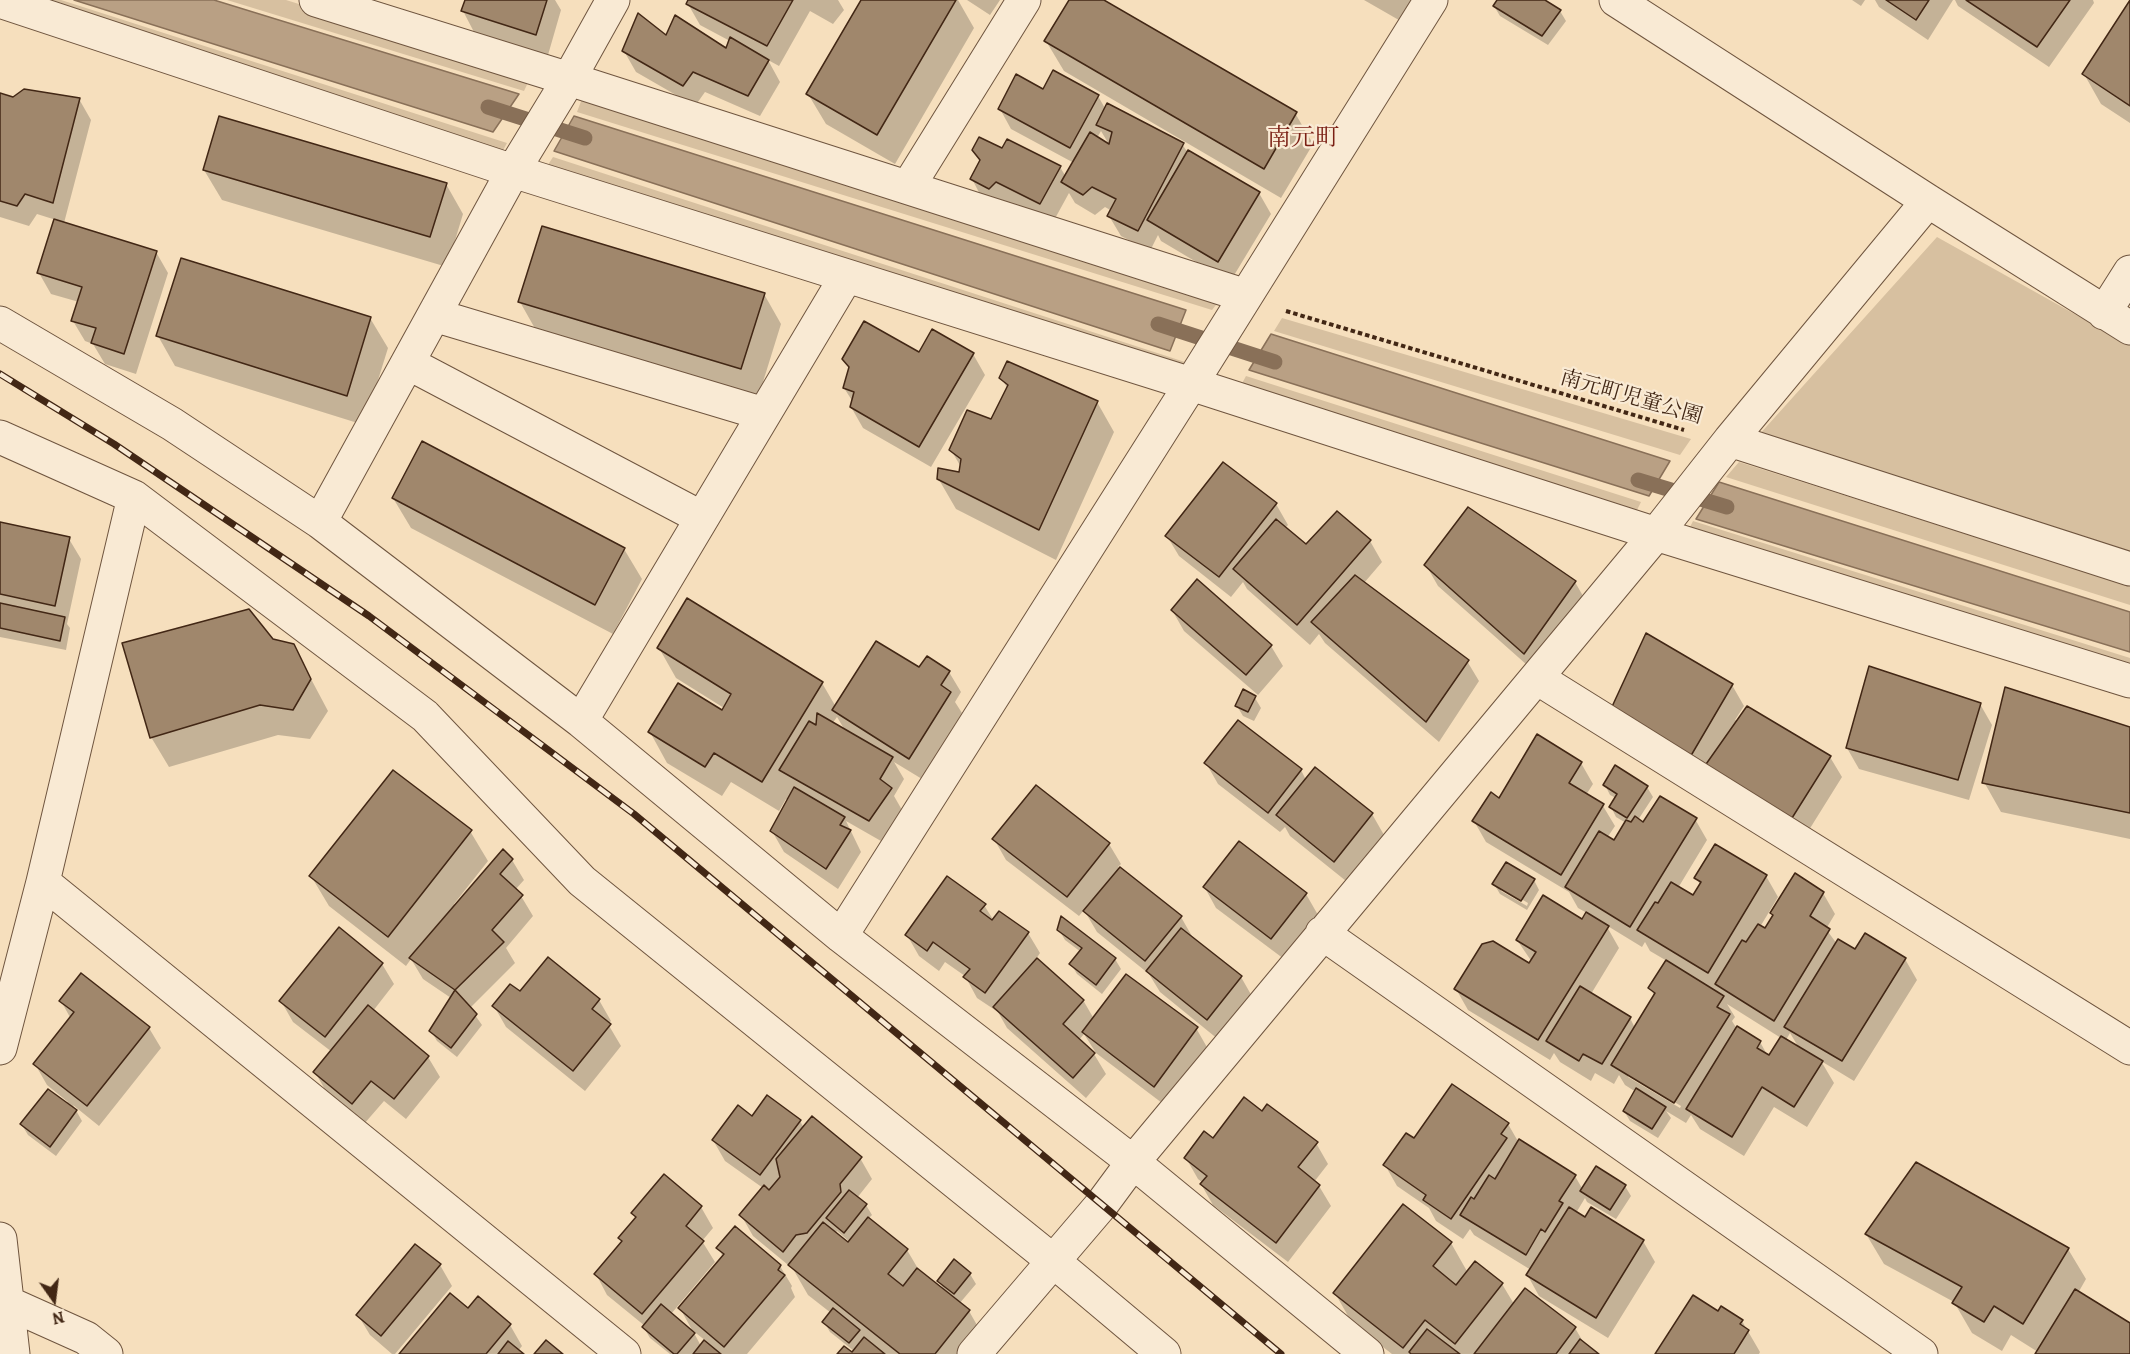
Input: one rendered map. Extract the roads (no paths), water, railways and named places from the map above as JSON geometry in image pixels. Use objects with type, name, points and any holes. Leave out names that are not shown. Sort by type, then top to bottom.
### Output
[{"type":"street","points":[[316,0],[1246,296]]},
{"type":"street","points":[[320,522],[513,171],[569,79],[613,0]]},
{"type":"street","points":[[908,187],[1024,0]]},
{"type":"street","points":[[841,936],[1431,0]]},
{"type":"street","points":[[1616,0],[2117,321],[2130,272]]},
{"type":"street","points":[[0,1],[513,171],[1191,384],[1656,534],[2130,681]]},
{"type":"street","points":[[974,1354],[1102,1204],[1133,1162],[1537,678],[1928,201]]},
{"type":"street","points":[[581,721],[846,277]]},
{"type":"street","points":[[434,315],[764,414]]},
{"type":"street","points":[[0,323],[172,424],[320,522],[581,721],[841,936],[1133,1162],[1367,1354]]},
{"type":"street","points":[[408,363],[702,518]]},
{"type":"street","points":[[0,437],[134,497],[425,717],[582,882],[1052,1260],[1164,1354]]},
{"type":"street","points":[[1730,440],[2130,568]]},
{"type":"street","points":[[0,1048],[43,882],[134,497]]},
{"type":"street","points":[[1537,678],[2130,1048]]},
{"type":"street","points":[[43,882],[624,1354]]},
{"type":"street","points":[[1322,933],[1921,1354]]},
{"type":"street","points":[[0,1239],[13,1354]]},
{"type":"street","points":[[8,1303],[86,1338],[106,1354]]},
{"type":"waterway","points":[[488,107],[585,138]]},
{"type":"waterway","points":[[1158,324],[1275,362]]},
{"type":"waterway","points":[[1638,480],[1727,507]]},
{"type":"railway","points":[[0,374],[114,444],[369,616],[634,814],[1281,1354]]},
{"type":"district","name":"南元町","points":[[1303,139]]}]
